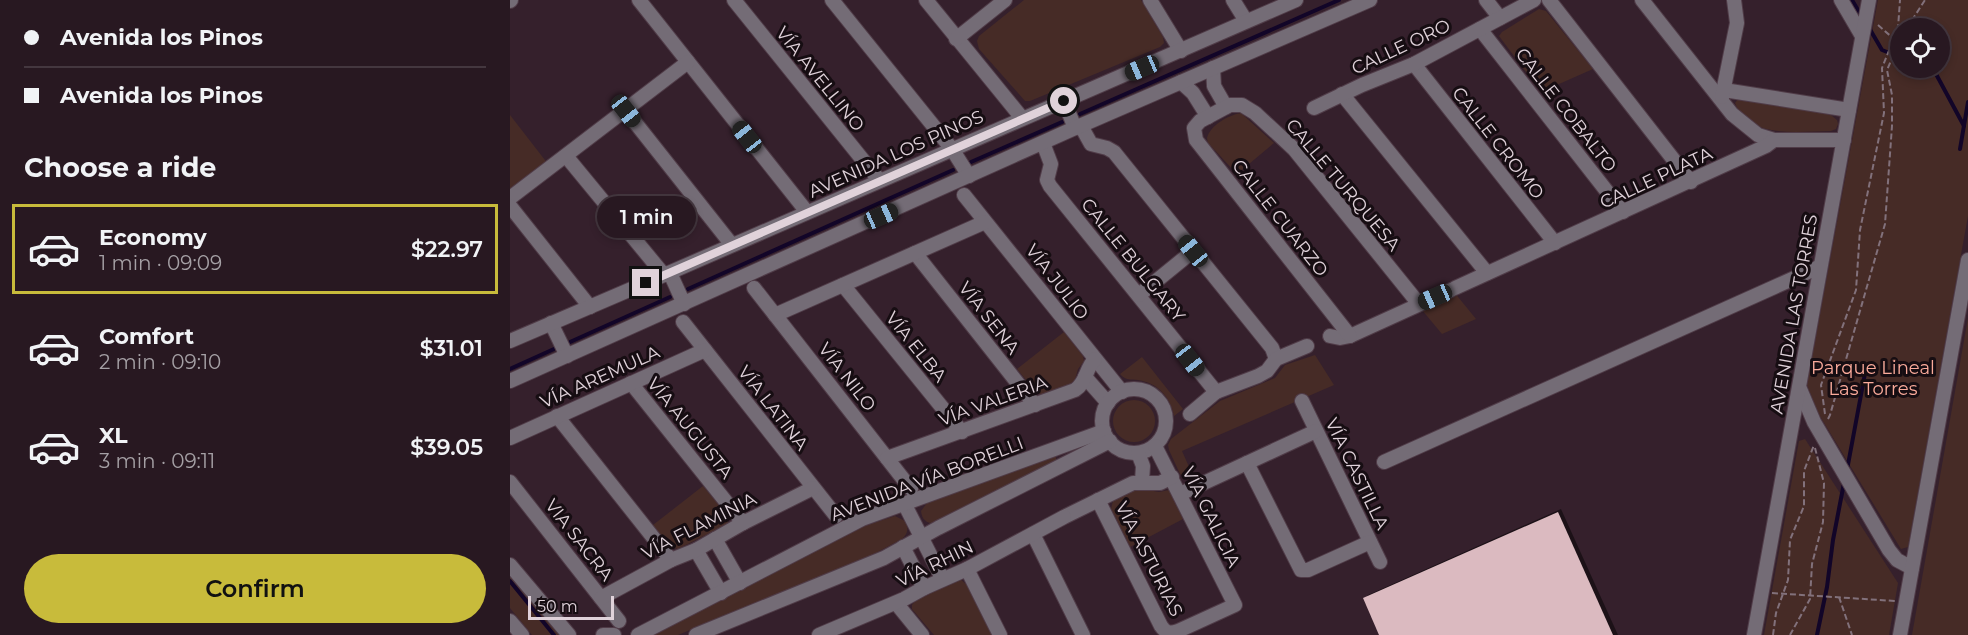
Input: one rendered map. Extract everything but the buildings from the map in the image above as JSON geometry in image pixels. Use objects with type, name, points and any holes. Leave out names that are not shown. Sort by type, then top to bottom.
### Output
[{"type":"street","points":[[639,0],[807,212]]},
{"type":"street","name":"VÍA AVELLINO","points":[[734,0],[879,180]]},
{"type":"street","points":[[832,0],[952,149],[969,177]]},
{"type":"street","points":[[926,0],[1022,118]]},
{"type":"street","points":[[956,39],[1005,0]]},
{"type":"street","points":[[1150,0],[1181,51]]},
{"type":"street","points":[[1233,0],[1246,21]]},
{"type":"street","name":"AVENIDA LOS PINOS","points":[[512,336],[551,323],[667,274],[1296,0]]},
{"type":"street","points":[[510,381],[1078,127],[1370,0]]},
{"type":"street","points":[[1486,0],[1500,18]]},
{"type":"street","points":[[1549,0],[1691,182]]},
{"type":"street","points":[[1642,0],[1723,96],[1746,127],[1758,135],[1774,140]]},
{"type":"street","points":[[1723,96],[1737,22],[1734,0]]},
{"type":"street","points":[[1840,0],[1862,36]]},
{"type":"street","name":"CALLE ORO","points":[[1314,108],[1414,64],[1525,2]]},
{"type":"street","name":"AVENIDA LAS TORRES","points":[[1754,635],[1819,267],[1868,8]]},
{"type":"street","name":"CALLE COBALTO","points":[[1480,29],[1623,212]]},
{"type":"street","points":[[510,198],[688,62]]},
{"type":"street","name":"CALLE CROMO","points":[[1414,64],[1555,243]]},
{"type":"street","points":[[1181,82],[1193,93],[1204,119],[1228,106],[1212,81],[1213,68]]},
{"type":"street","points":[[1342,94],[1487,273]]},
{"type":"street","points":[[1723,96],[1849,110]]},
{"type":"street","points":[[1064,101],[1089,143],[1114,152],[1272,348],[1276,359]]},
{"type":"street","name":"CALLE TURQUESA","points":[[1228,106],[1245,106],[1290,144],[1419,304]]},
{"type":"street","points":[[626,111],[732,244]]},
{"type":"street","name":"CALLE CUARZO","points":[[1204,119],[1194,128],[1196,140],[1350,336]]},
{"type":"street","name":"CALLE PLATA","points":[[1350,336],[1691,182],[1774,140],[1844,140]]},
{"type":"street","name":"CALLE BULGARY","points":[[1043,143],[1051,164],[1047,180],[1050,186],[1216,392]]},
{"type":"street","points":[[566,156],[667,274],[684,304]]},
{"type":"street","name":"VÍA JULIO","points":[[964,195],[1122,392]]},
{"type":"street","points":[[510,206],[590,307]]},
{"type":"street","points":[[775,315],[985,222]]},
{"type":"street","points":[[1138,295],[1193,251]]},
{"type":"street","name":"VÍA SENA","points":[[915,253],[1035,405]]},
{"type":"street","points":[[1899,635],[1968,260]]},
{"type":"street","points":[[1384,462],[1819,267]]},
{"type":"street","name":"VÍA ELBA","points":[[843,285],[962,432]]},
{"type":"street","name":"VÍA NILO","points":[[754,288],[911,489]]},
{"type":"street","name":"VÍA LATINA","points":[[683,322],[836,516]]},
{"type":"street","points":[[551,323],[567,356]]},
{"type":"street","points":[[1330,336],[1340,338],[1350,336]]},
{"type":"street","points":[[1190,414],[1216,392],[1258,376],[1267,371],[1276,359],[1307,346]]},
{"type":"street","name":"VÍA AREMULA","points":[[510,438],[705,350]]},
{"type":"street","name":"VÍA VALERIA","points":[[887,458],[1075,390],[1082,385],[1088,368],[1095,359]]},
{"type":"street","points":[[1085,377],[1108,403]]},
{"type":"street","name":"VÍA AUGUSTA","points":[[631,383],[743,523]]},
{"type":"street","points":[[1799,388],[1820,421],[1888,550],[1897,560],[1912,568]]},
{"type":"street","points":[[1132,389],[1142,390],[1151,394],[1164,409],[1165,429],[1155,446],[1138,453],[1128,452],[1118,448],[1107,436],[1104,412],[1108,403],[1122,392],[1132,389]]},
{"type":"street","name":"VÍA CASTILLA","points":[[1302,401],[1380,562]]},
{"type":"street","points":[[558,416],[671,560]]},
{"type":"street","points":[[1793,420],[1820,421]]},
{"type":"street","points":[[1180,494],[1316,431]]},
{"type":"street","points":[[696,635],[884,558],[920,537],[1080,456],[1107,436]]},
{"type":"street","name":"AVENIDA VÍA BORELLI","points":[[638,635],[862,519],[1074,442],[1107,436]]},
{"type":"street","points":[[1074,442],[1080,456]]},
{"type":"street","name":"VÍA GALICIA","points":[[1155,446],[1234,604],[1178,631],[1169,633]]},
{"type":"street","points":[[1138,453],[1143,466],[1142,481]]},
{"type":"street","points":[[1247,463],[1303,571],[1371,542]]},
{"type":"street","name":"VÍA RHIN","points":[[823,634],[896,603],[1132,483],[1142,481],[1160,483],[1172,477]]},
{"type":"street","name":"VIA SACRA","points":[[510,482],[619,621]]},
{"type":"street","name":"VÍA FLAMINIA","points":[[601,598],[813,488]]},
{"type":"street","name":"VÍA ASTURIAS","points":[[1098,500],[1161,626],[1169,633]]},
{"type":"street","points":[[905,505],[942,578]]},
{"type":"street","points":[[1033,534],[1083,635]]},
{"type":"street","points":[[715,539],[740,583]]},
{"type":"street","points":[[903,547],[924,588]]},
{"type":"street","points":[[696,550],[721,593]]},
{"type":"street","points":[[510,565],[569,635]]},
{"type":"street","points":[[967,568],[1000,635]]},
{"type":"street","points":[[896,603],[922,635]]},
{"type":"street","points":[[510,621],[522,635]]},
{"type":"street","points":[[603,635],[614,635]]},
{"type":"path","points":[[1899,18],[1900,0]]},
{"type":"path","points":[[1913,18],[1925,0]]},
{"type":"path","points":[[1868,8],[1873,20],[1890,35]]},
{"type":"path","points":[[1890,47],[1881,74],[1884,112],[1860,230],[1856,290],[1821,385],[1820,421],[1830,416],[1885,224],[1893,109],[1887,70],[1890,62]]},
{"type":"path","points":[[1773,635],[1776,613],[1788,580],[1790,540],[1804,506],[1804,471],[1810,451],[1817,442],[1815,450],[1822,475],[1823,522],[1812,564],[1811,595],[1790,635]]},
{"type":"path","points":[[1772,592],[1895,601]]},
{"type":"path","points":[[1839,597],[1852,635]]},
{"type":"green space","points":[[1024,0],[1141,0],[1163,37],[1164,43],[1160,47],[1030,101],[1025,101],[979,49],[977,41],[979,36]]},
{"type":"green space","name":"Parque Lineal Las Torres","points":[[1878,0],[1968,0],[1968,216],[1908,547],[1901,549],[1818,413],[1807,385]]},
{"type":"green space","points":[[1539,9],[1546,11],[1593,69],[1541,92],[1499,36]]},
{"type":"green space","points":[[1739,98],[1831,115],[1838,124],[1836,129],[1831,131],[1791,132],[1763,128],[1742,115],[1735,103]]},
{"type":"green space","points":[[1241,113],[1274,143],[1237,174],[1208,143],[1207,138],[1212,129],[1221,121]]},
{"type":"green space","points":[[510,115],[548,164],[510,193]]},
{"type":"green space","points":[[1454,292],[1476,319],[1442,334],[1422,310]]},
{"type":"green space","points":[[1968,318],[1968,635],[1912,635]]},
{"type":"green space","points":[[1064,332],[1083,356],[1084,361],[1078,369],[1074,383],[1042,395],[1035,391],[1017,369]]},
{"type":"green space","points":[[1315,355],[1334,385],[1182,451],[1194,478],[1188,480],[1180,474],[1169,450],[1168,445],[1171,439],[1220,401],[1275,378],[1285,365]]},
{"type":"green space","points":[[1142,357],[1183,409],[1174,416],[1166,397],[1152,384],[1126,379],[1120,374]]},
{"type":"green space","points":[[1134,400],[1149,406],[1155,421],[1149,436],[1134,442],[1119,436],[1113,421],[1119,406]]},
{"type":"green space","name":"Parque Lineal Las Torres","points":[[1805,439],[1898,583],[1889,635],[1764,635],[1799,441]]},
{"type":"green space","points":[[1054,456],[1056,462],[936,523],[930,523],[922,517],[921,511],[927,503]]},
{"type":"green space","points":[[703,486],[728,516],[728,524],[678,549],[670,547],[653,525]]},
{"type":"green space","points":[[1137,488],[1159,492],[1169,490],[1183,519],[1130,547],[1111,509],[1113,501]]},
{"type":"green space","points":[[895,516],[905,521],[906,535],[872,555],[678,635],[653,635],[858,528]]},
{"type":"green space","points":[[510,575],[559,635],[532,635],[510,608]]},
{"type":"green space","points":[[954,579],[960,579],[967,585],[992,635],[934,635],[912,609],[915,601]]},
{"type":"waterway","points":[[1080,114],[1339,0]]},
{"type":"waterway","points":[[1852,0],[1862,17]]},
{"type":"waterway","points":[[1868,26],[1882,50],[1890,53]]},
{"type":"waterway","points":[[1938,78],[1964,126]]},
{"type":"waterway","points":[[1960,149],[1968,102]]},
{"type":"waterway","points":[[971,162],[1062,122]]},
{"type":"waterway","points":[[688,289],[953,170]]},
{"type":"waterway","points":[[570,342],[670,297]]},
{"type":"waterway","points":[[510,369],[554,349]]},
{"type":"waterway","points":[[1847,470],[1866,368]]},
{"type":"waterway","points":[[1817,635],[1844,483]]},
{"type":"waterway","points":[[510,581],[554,635]]},
{"type":"route","points":[[646,283],[1064,101]]}]
